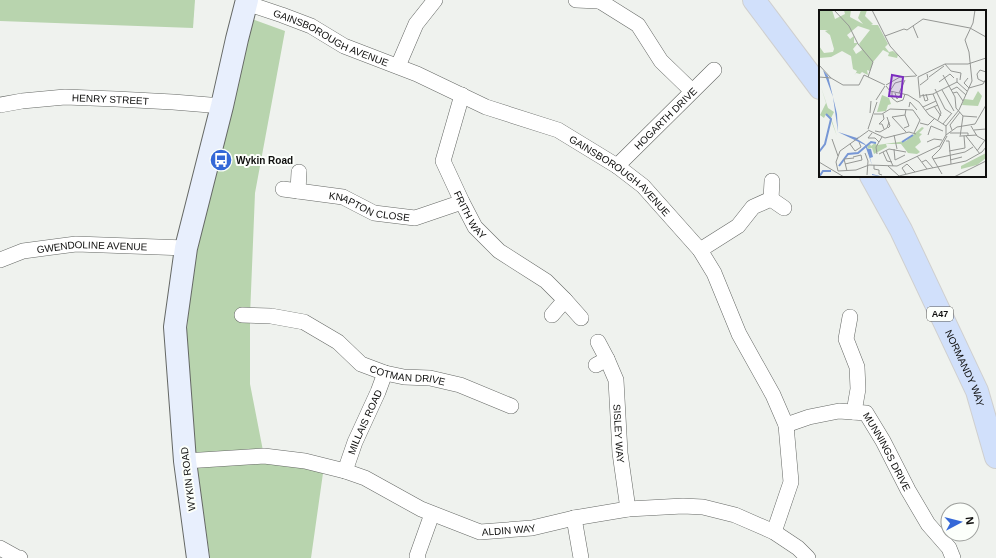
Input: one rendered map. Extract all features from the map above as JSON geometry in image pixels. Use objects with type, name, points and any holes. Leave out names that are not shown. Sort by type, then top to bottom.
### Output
[{"type":"main road","points":[[754,0],[819,87]]},
{"type":"main road","name":"NORMANDY WAY","points":[[872,177],[901,230],[977,391],[996,457]]},
{"type":"street","points":[[398,66],[416,24],[435,0]]},
{"type":"street","points":[[576,0],[598,0],[638,25],[661,61],[692,91]]},
{"type":"street","name":"GAINSBOROUGH AVENUE","points":[[246,2],[311,26],[344,46],[417,74],[486,107],[558,130],[617,166],[643,186],[700,250],[714,273],[739,334],[773,395],[786,425],[791,482],[774,532]]},
{"type":"street","name":"WYKIN ROAD","points":[[198,558],[185,461],[175,327],[186,248],[222,106],[246,2]]},
{"type":"street","name":"HOGARTH DRIVE","points":[[617,166],[714,70]]},
{"type":"street","name":"FRITH WAY","points":[[462,95],[443,161],[462,202],[476,227],[499,251],[546,281],[581,318]]},
{"type":"street","name":"HENRY STREET","points":[[0,105],[22,101],[65,97],[222,106]]},
{"type":"street","points":[[298,191],[299,172]]},
{"type":"street","points":[[771,199],[772,181]]},
{"type":"street","name":"KNAPTON CLOSE","points":[[283,189],[343,197],[374,212],[415,218],[462,202]]},
{"type":"street","points":[[700,250],[738,226],[753,207],[771,199]]},
{"type":"street","points":[[771,199],[784,208]]},
{"type":"street","name":"GWENDOLINE AVENUE","points":[[0,260],[23,250],[76,244],[186,248]]},
{"type":"street","points":[[552,315],[565,300]]},
{"type":"street","name":"COTMAN DRIVE","points":[[242,315],[271,316],[304,322],[338,342],[361,364],[384,373],[404,377],[430,378],[460,384],[511,406]]},
{"type":"street","points":[[850,317],[846,339],[857,367],[858,389],[854,412]]},
{"type":"street","name":"SISLEY WAY","points":[[598,342],[602,362],[616,380],[620,453],[628,509]]},
{"type":"street","name":"MILLAIS ROAD","points":[[345,471],[355,442],[378,392],[384,373]]},
{"type":"street","name":"MUNNINGS DRIVE","points":[[786,425],[809,417],[839,411],[866,413],[928,524],[949,548],[953,558]]},
{"type":"street","name":"ALDIN WAY","points":[[185,461],[264,456],[305,461],[345,471],[365,478],[421,510],[480,532],[532,528],[574,518],[628,509],[683,506],[703,507],[735,515],[774,532],[798,548],[808,558]]},
{"type":"street","points":[[418,558],[417,556],[432,514]]},
{"type":"street","points":[[574,518],[581,558]]},
{"type":"street","points":[[0,548],[20,558]]},
{"type":"green space","points":[[0,0],[195,0],[193,28],[0,21]]},
{"type":"green space","points":[[252,19],[285,31],[255,193],[250,316],[250,384],[264,456],[324,466],[311,558],[210,558],[197,469],[186,341],[193,259]]},
{"type":"place","name":"Wykin Road","points":[[221,160]]}]
